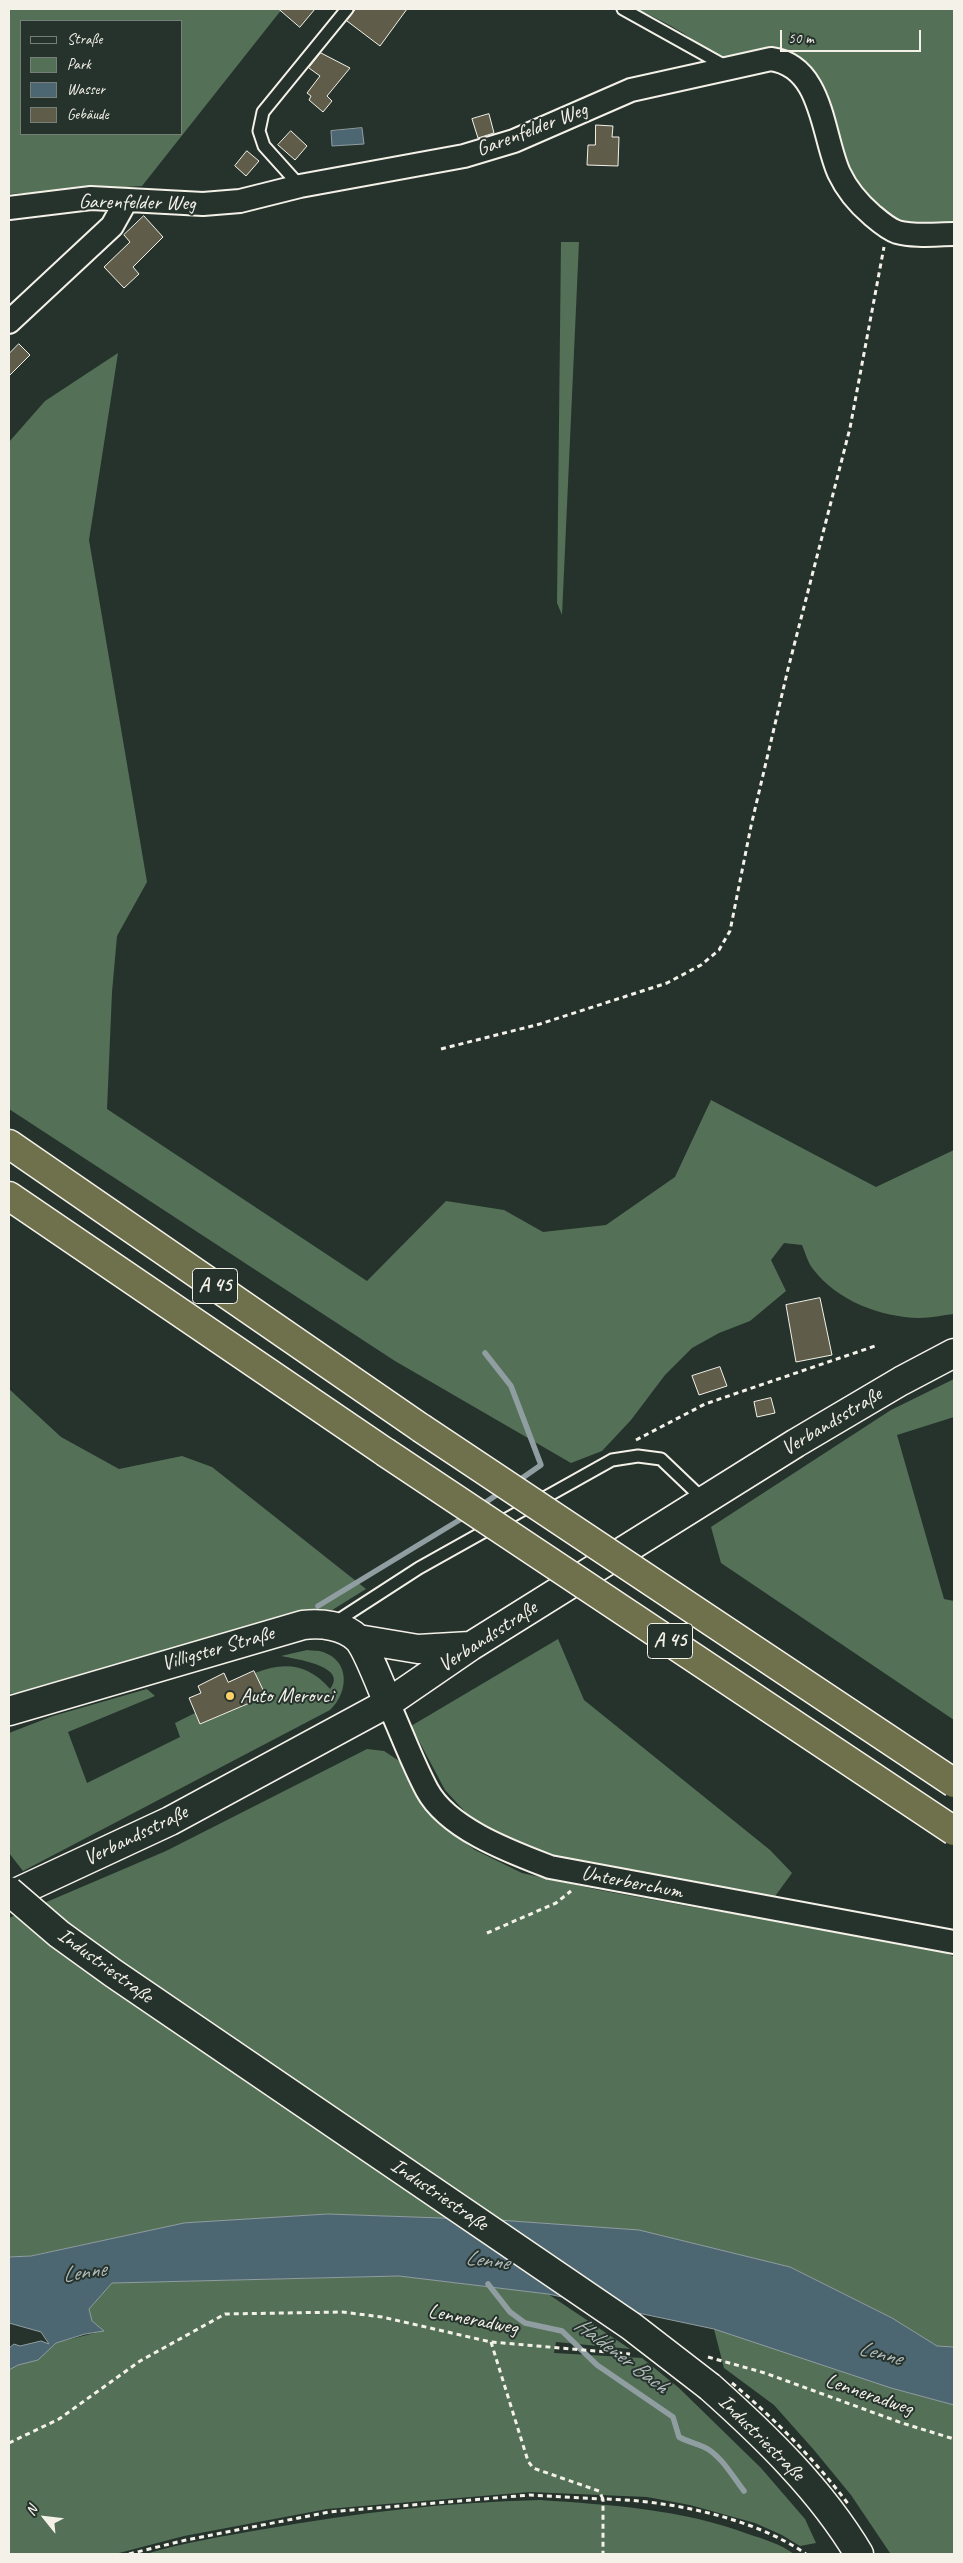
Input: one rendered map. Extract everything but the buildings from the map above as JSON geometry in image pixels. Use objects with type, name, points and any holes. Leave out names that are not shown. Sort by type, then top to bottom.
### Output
[{"type":"highway","name":"A 45","points":[[9,1144],[421,1428],[954,1783]]},
{"type":"highway","name":"A 45","points":[[9,1196],[385,1452],[954,1831]]},
{"type":"main road","name":"Verbandsstraße","points":[[9,1896],[170,1821],[388,1702],[471,1646],[704,1500],[901,1381],[954,1353]]},
{"type":"main road","name":"Villigster Straße","points":[[9,1710],[303,1625],[321,1623],[341,1629],[358,1639],[418,1649],[471,1646]]},
{"type":"main road","points":[[358,1639],[388,1702]]},
{"type":"main road","name":"Industriestraße","points":[[9,1891],[59,1934],[113,1973],[661,2348],[747,2420],[815,2493],[859,2554]]},
{"type":"street","name":"Garenfelder Weg","points":[[9,208],[91,198],[203,204],[240,201],[300,186],[464,156],[514,141],[631,90],[727,67],[771,60],[782,61],[800,72],[818,104],[833,155],[848,190],[865,209],[896,232]]},
{"type":"street","points":[[9,322],[112,226],[126,201]]},
{"type":"street","points":[[896,232],[954,234]]},
{"type":"street","name":"Unterberchum","points":[[388,1702],[427,1791],[442,1810],[495,1846],[550,1867],[954,1942]]},
{"type":"lane","points":[[300,186],[264,146],[259,130],[263,112],[347,9]]},
{"type":"lane","points":[[623,9],[727,67]]},
{"type":"lane","points":[[330,1626],[419,1568],[612,1460],[638,1456],[661,1460],[704,1500]]},
{"type":"path","points":[[441,1049],[540,1024],[667,983],[701,966],[719,950],[730,932],[751,826],[788,669],[850,428],[885,242],[896,232]]},
{"type":"path","points":[[669,1422],[706,1404],[876,1346]]},
{"type":"path","points":[[487,1933],[556,1902],[592,1875]]},
{"type":"path","name":"Lenneradweg","points":[[9,2443],[59,2419],[140,2361],[225,2314],[342,2312],[382,2317],[491,2342],[635,2354]]},
{"type":"path","points":[[491,2342],[528,2461],[533,2468],[599,2491],[603,2499],[603,2554]]},
{"type":"path","name":"Lenneradweg","points":[[702,2357],[712,2357],[765,2373],[902,2423],[954,2439]]},
{"type":"path","points":[[129,2554],[223,2532],[329,2512],[530,2495],[648,2502],[721,2517],[793,2545],[806,2554]]},
{"type":"green space","points":[[9,9],[282,9],[142,186],[9,194]]},
{"type":"green space","points":[[635,9],[954,9],[954,228],[895,222],[861,195],[802,61],[792,54],[774,51],[745,58],[717,57],[677,30]]},
{"type":"green space","points":[[561,242],[579,242],[562,615],[557,603]]},
{"type":"green space","points":[[118,353],[89,540],[147,882],[117,936],[112,992],[107,1109],[367,1281],[446,1201],[504,1210],[543,1232],[606,1225],[675,1177],[711,1100],[876,1187],[954,1150],[954,1314],[923,1318],[905,1317],[861,1305],[834,1290],[823,1280],[811,1267],[802,1245],[784,1243],[771,1260],[786,1291],[750,1321],[719,1333],[692,1348],[665,1375],[631,1420],[602,1451],[571,1463],[395,1361],[9,1109],[9,442],[45,401]]},
{"type":"green space","points":[[954,1379],[954,1417],[897,1435],[944,1599],[954,1601],[954,1720],[721,1563],[711,1527],[891,1410]]},
{"type":"green space","points":[[9,1389],[61,1437],[119,1469],[182,1456],[212,1467],[366,1589],[329,1612],[307,1611],[29,1691],[9,1694]]},
{"type":"green space","points":[[558,1639],[584,1700],[770,1850],[792,1873],[773,1899],[542,1855],[499,1835],[467,1814],[445,1790],[411,1726]]},
{"type":"green space","points":[[307,1650],[321,1651],[332,1656],[342,1670],[344,1678],[341,1695],[330,1710],[23,1871],[9,1853],[9,1733],[53,1716],[147,1689],[155,1696],[68,1732],[87,1783],[180,1737],[175,1723],[195,1713],[200,1724],[255,1701],[256,1704],[267,1699],[255,1673],[276,1667],[296,1667],[314,1674],[330,1689],[334,1681],[327,1669],[308,1662],[281,1656]]},
{"type":"green space","points":[[367,1749],[384,1751],[404,1764],[414,1790],[436,1822],[475,1850],[522,1873],[599,1890],[704,1909],[935,1946],[954,1957],[954,2347],[937,2346],[892,2318],[790,2267],[639,2230],[498,2220],[328,2214],[184,2223],[30,2256],[9,2257],[9,1918],[166,1851]]},
{"type":"green space","points":[[399,2276],[548,2294],[630,2349],[556,2342],[554,2353],[642,2358],[679,2388],[761,2468],[805,2519],[816,2543],[800,2546],[782,2535],[755,2523],[690,2505],[647,2497],[530,2492],[327,2509],[184,2536],[115,2554],[9,2554],[9,2370],[18,2365],[38,2360],[55,2343],[103,2331],[92,2321],[89,2309],[112,2283]]},
{"type":"green space","points":[[714,2329],[891,2388],[954,2405],[954,2554],[890,2553],[851,2495],[774,2405],[724,2368]]},
{"type":"green space","points":[[540,2500],[619,2506],[697,2519],[766,2540],[794,2554],[146,2554],[205,2540],[333,2518],[402,2509]]},
{"type":"water","points":[[362,128],[364,144],[332,146],[331,131]]},
{"type":"water","name":"Lenne","points":[[328,2214],[498,2220],[639,2230],[790,2267],[892,2318],[937,2346],[954,2347],[954,2405],[891,2388],[714,2329],[548,2294],[399,2276],[112,2283],[89,2309],[92,2321],[104,2331],[85,2334],[56,2343],[38,2360],[18,2365],[9,2370],[9,2348],[14,2344],[20,2346],[41,2341],[49,2344],[41,2332],[9,2323],[9,2257],[31,2256],[184,2223]]},
{"type":"waterway","points":[[485,1353],[511,1386],[541,1465],[515,1483]]},
{"type":"waterway","points":[[480,1506],[501,1492]]},
{"type":"waterway","points":[[318,1606],[466,1516]]},
{"type":"waterway","name":"Haldener Bach","points":[[488,2284],[510,2312],[525,2323],[562,2331],[597,2365],[673,2417],[679,2437],[704,2447],[716,2455],[744,2491]]},
{"type":"place","name":"Auto Merovci","points":[[230,1696]]}]
